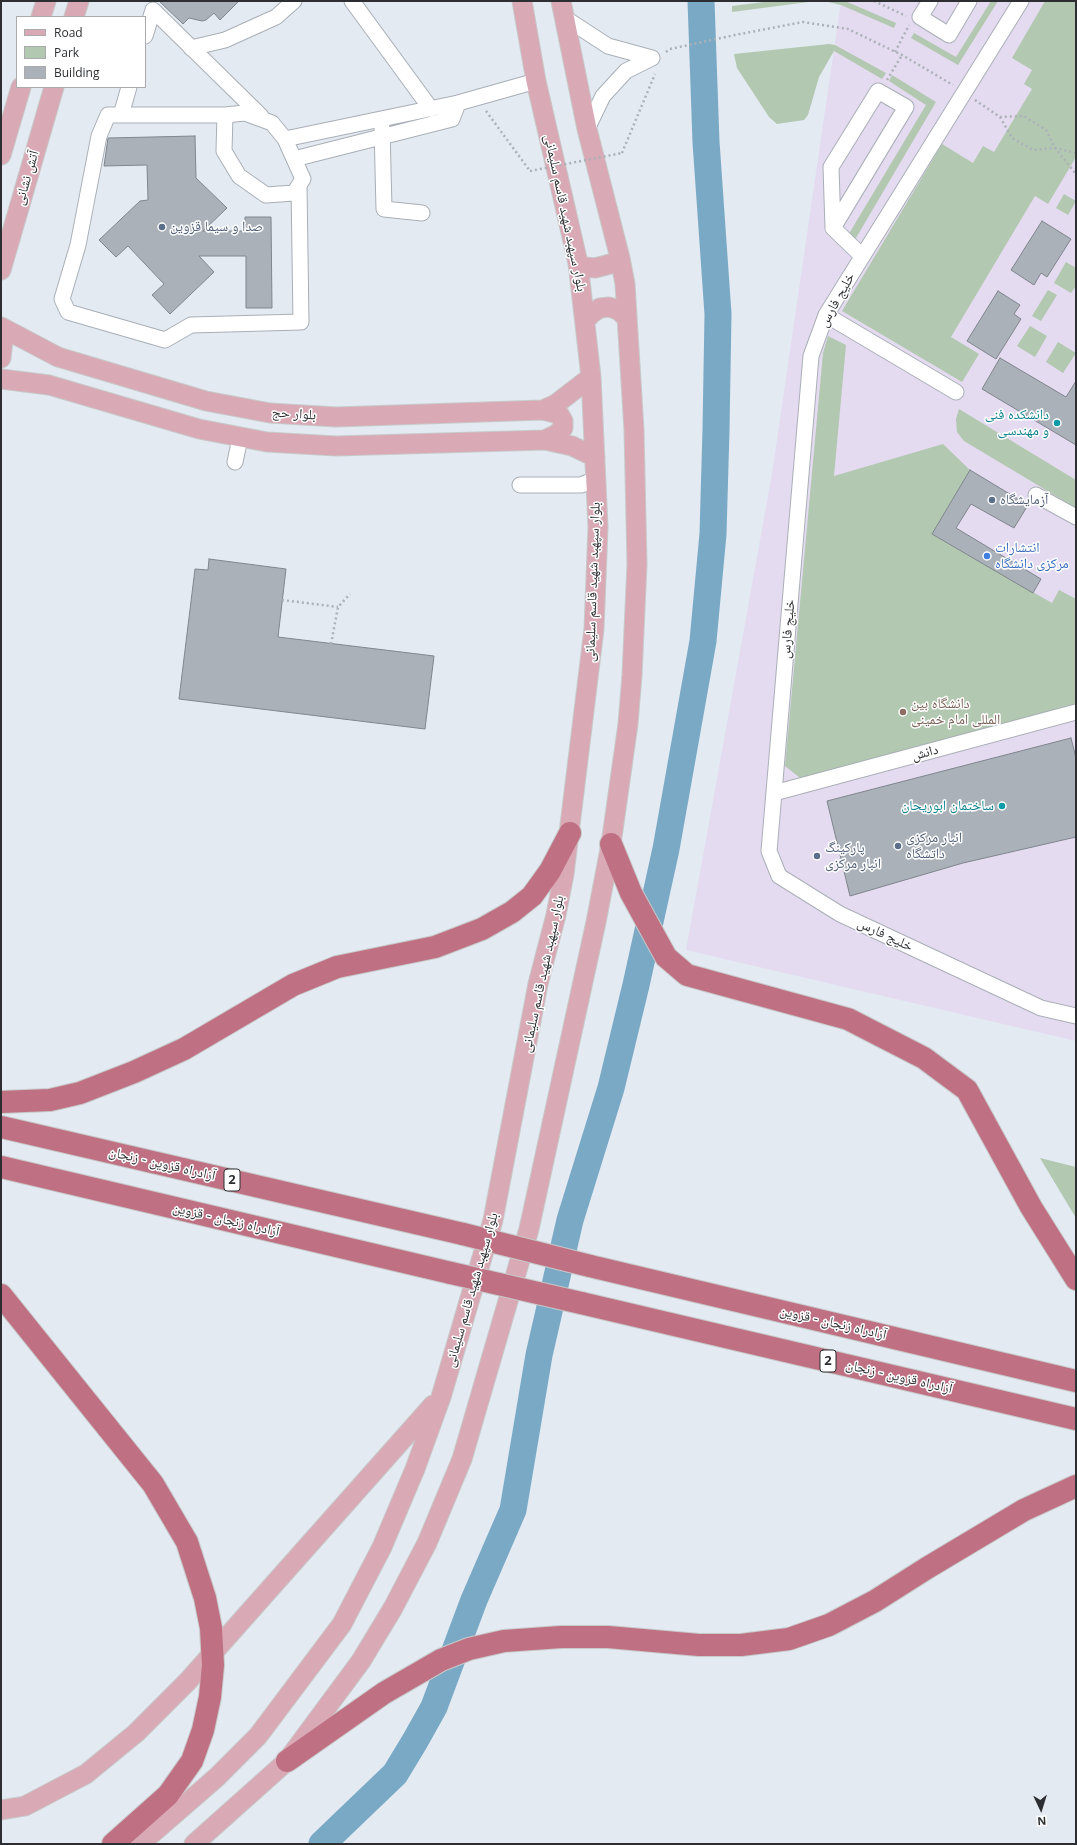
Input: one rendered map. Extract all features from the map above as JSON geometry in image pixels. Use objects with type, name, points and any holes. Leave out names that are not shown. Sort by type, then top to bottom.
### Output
[{"type":"highway","points":[[1,1102],[50,1100],[80,1094],[134,1072],[184,1049],[293,985],[337,967],[435,948],[482,930],[512,912],[532,896],[550,871],[570,833]]},
{"type":"highway","points":[[611,844],[631,892],[666,957],[687,975],[848,1019],[924,1058],[967,1090],[1031,1207],[1076,1279]]},
{"type":"highway","name":"آزادراه قزوین - زنجان","points":[[1,1127],[463,1234],[590,1266]]},
{"type":"highway","name":"آزادراه زنجان - قزوین","points":[[1,1167],[581,1303]]},
{"type":"highway","name":"آزادراه زنجان - قزوین","points":[[590,1266],[1076,1381]]},
{"type":"highway","points":[[1,1295],[153,1484],[186,1542],[205,1598],[210,1621],[214,1665],[210,1697],[203,1730],[192,1761],[168,1795],[113,1844]]},
{"type":"highway","name":"آزادراه قزوین - زنجان","points":[[581,1303],[1076,1419]]},
{"type":"highway","points":[[287,1761],[384,1693],[441,1660],[468,1650],[504,1641],[561,1637],[608,1637],[699,1645],[741,1645],[789,1639],[829,1625],[875,1601],[1024,1510],[1076,1486]]},
{"type":"main road","points":[[41,16],[46,1]]},
{"type":"main road","points":[[74,16],[79,1]]},
{"type":"main road","name":"بلوار سپهبد شهید قاسم سلیمانی","points":[[140,1844],[217,1777],[258,1736],[342,1624],[382,1546],[415,1469],[441,1397],[493,1220],[538,984],[556,915],[570,833],[594,629],[598,527],[591,377],[586,321],[578,263],[536,81],[522,1]]},
{"type":"main road","points":[[194,1844],[287,1761],[361,1661],[393,1608],[427,1543],[462,1459],[529,1229],[596,922],[611,844],[628,724],[632,675],[637,564],[634,430],[625,284],[620,258],[587,129],[563,10]]},
{"type":"main road","points":[[1,155],[21,88]]},
{"type":"main road","name":"آتش نشانی","points":[[1,270],[54,88]]},
{"type":"main road","points":[[578,263],[585,267],[595,268],[614,263],[620,258]]},
{"type":"main road","points":[[586,321],[592,313],[600,308],[610,307],[618,310],[627,318]]},
{"type":"main road","name":"بلوار حج","points":[[1,327],[58,357],[206,401],[270,413],[336,417],[543,410],[556,404],[591,377]]},
{"type":"main road","points":[[1,331],[3,340],[1,358]]},
{"type":"main road","points":[[1,379],[50,385],[199,429],[267,442],[336,446],[545,440],[572,446],[596,465]]},
{"type":"main road","points":[[543,410],[559,414],[563,421],[563,428],[557,434],[545,440]]},
{"type":"main road","points":[[1,1810],[25,1806],[86,1774],[136,1733],[188,1681],[441,1397]]},
{"type":"street","points":[[191,48],[225,40],[276,17],[294,1]]},
{"type":"street","points":[[352,1],[431,109]]},
{"type":"street","points":[[930,1],[920,17],[949,35],[969,1]]},
{"type":"street","name":"خلیج فارس","points":[[1021,1],[826,315],[811,356],[769,851],[779,876],[840,914],[1041,1008],[1076,1016]]},
{"type":"street","points":[[146,33],[153,10],[266,121]]},
{"type":"street","points":[[563,10],[608,46],[652,58],[626,71],[603,96],[587,129]]},
{"type":"street","points":[[285,139],[458,103],[536,81]]},
{"type":"street","points":[[121,115],[129,88]]},
{"type":"street","points":[[833,228],[906,107],[878,91],[831,167],[833,228],[862,256]]},
{"type":"street","points":[[294,159],[452,119],[458,103]]},
{"type":"street","points":[[225,115],[224,151],[239,176],[266,196],[294,192],[299,186],[304,179],[285,139],[272,123],[245,113],[225,115],[108,115],[99,136],[78,245],[62,299],[68,312],[166,340],[192,325],[301,322],[299,186]]},
{"type":"street","points":[[381,119],[383,136],[384,209],[422,213]]},
{"type":"street","points":[[826,315],[956,392]]},
{"type":"street","points":[[236,462],[240,438]]},
{"type":"street","points":[[520,485],[581,485],[591,481],[596,465]]},
{"type":"street","points":[[1036,495],[1076,517]]},
{"type":"street","name":"دانش","points":[[774,793],[1076,712]]},
{"type":"path","points":[[874,1],[912,19],[895,52]]},
{"type":"path","points":[[670,49],[803,22],[848,29],[902,55],[965,92],[1000,117],[1012,138],[1033,150],[1055,148],[1076,154]]},
{"type":"path","points":[[880,92],[902,55]]},
{"type":"path","points":[[476,98],[530,171],[622,153],[658,67]]},
{"type":"path","points":[[1000,117],[1024,116],[1046,130],[1055,148],[1076,174]]},
{"type":"path","points":[[332,644],[338,607],[350,594]]},
{"type":"path","points":[[282,600],[338,607]]},
{"type":"shaded area","name":"دانشگاه بین المللی امام خمینی","points":[[841,1],[1076,1],[1076,1041],[686,950],[772,474]]},
{"type":"green space","points":[[772,1],[816,1],[732,12],[732,6]]},
{"type":"green space","points":[[824,1],[845,1],[896,23],[894,28],[841,5]]},
{"type":"green space","points":[[991,1],[998,1],[958,65],[911,38],[914,33],[956,57]]},
{"type":"green space","points":[[1045,1],[1076,1],[1076,157],[1048,204],[1035,196],[951,337],[979,354],[962,382],[842,311],[942,144],[973,163],[983,146],[994,152],[1032,89],[1024,84],[1032,70],[1012,58]]},
{"type":"green space","points":[[829,44],[835,45],[886,73],[882,79],[834,51],[819,77],[808,115],[804,120],[777,124],[769,117],[737,68],[734,54]]},
{"type":"green space","points":[[892,75],[936,102],[853,243],[847,237],[926,105],[889,81]]},
{"type":"green space","points":[[1064,194],[1076,201],[1068,215],[1056,208]]},
{"type":"green space","points":[[1066,262],[1076,268],[1076,286],[1071,293],[1054,283]]},
{"type":"green space","points":[[1048,290],[1057,295],[1041,321],[1032,316]]},
{"type":"green space","points":[[1030,326],[1047,336],[1035,357],[1017,346]]},
{"type":"green space","points":[[828,336],[846,345],[834,476],[943,444],[970,470],[932,534],[1052,603],[1059,590],[1076,599],[1076,708],[804,781],[785,766],[823,353]]},
{"type":"green space","points":[[1058,342],[1076,353],[1063,373],[1046,362]]},
{"type":"green space","points":[[959,409],[1076,480],[1076,508],[964,441],[957,432],[956,419]]},
{"type":"green space","points":[[1040,1158],[1076,1167],[1076,1218]]},
{"type":"building","points":[[159,1],[239,1],[220,20],[214,13],[206,20],[202,21],[189,18],[183,24]]},
{"type":"building","name":"صدا و سیما قزوین","points":[[195,136],[196,178],[227,208],[203,231],[245,231],[245,217],[271,217],[272,308],[246,308],[246,256],[199,256],[214,272],[170,314],[152,295],[164,284],[128,246],[116,257],[99,240],[140,201],[148,200],[147,165],[104,166],[108,138]]},
{"type":"building","points":[[1042,221],[1071,239],[1047,277],[1041,273],[1034,285],[1011,270]]},
{"type":"building","points":[[998,291],[1020,305],[1014,314],[1021,319],[996,359],[967,341]]},
{"type":"building","name":"دانشکده فنی و مهندسی","points":[[1000,358],[1066,397],[1076,381],[1076,445],[982,389]]},
{"type":"building","points":[[970,470],[1028,505],[1014,528],[971,504],[956,528],[1041,579],[1033,593],[932,534]]},
{"type":"building","points":[[209,559],[286,569],[278,637],[434,656],[425,729],[179,699],[195,569],[208,570]]},
{"type":"building","points":[[1071,738],[1076,758],[1076,837],[963,863],[850,896],[827,801]]},
{"type":"waterway","points":[[322,1844],[395,1774],[415,1741],[434,1707],[474,1600],[513,1510],[539,1355],[570,1220],[611,1088],[636,985],[666,849],[703,641],[713,534],[718,314],[706,142],[701,1]]},
{"type":"place","name":"صدا و سیما قزوین","points":[[162,227]]},
{"type":"place","name":"دانشکده فنی و مهندسی","points":[[1057,423]]},
{"type":"place","name":"آزمایشگاه","points":[[992,500]]},
{"type":"place","name":"انتشارات مرکزی دانشگاه","points":[[987,556]]},
{"type":"place","name":"دانشگاه بین المللی امام خمینی","points":[[903,712]]},
{"type":"place","name":"ساختمان ابوریحان","points":[[1002,806]]},
{"type":"place","name":"انبار مرکزی داتشگاه","points":[[898,846]]},
{"type":"place","name":"پارکینگ انبار مرکزی","points":[[817,856]]}]
